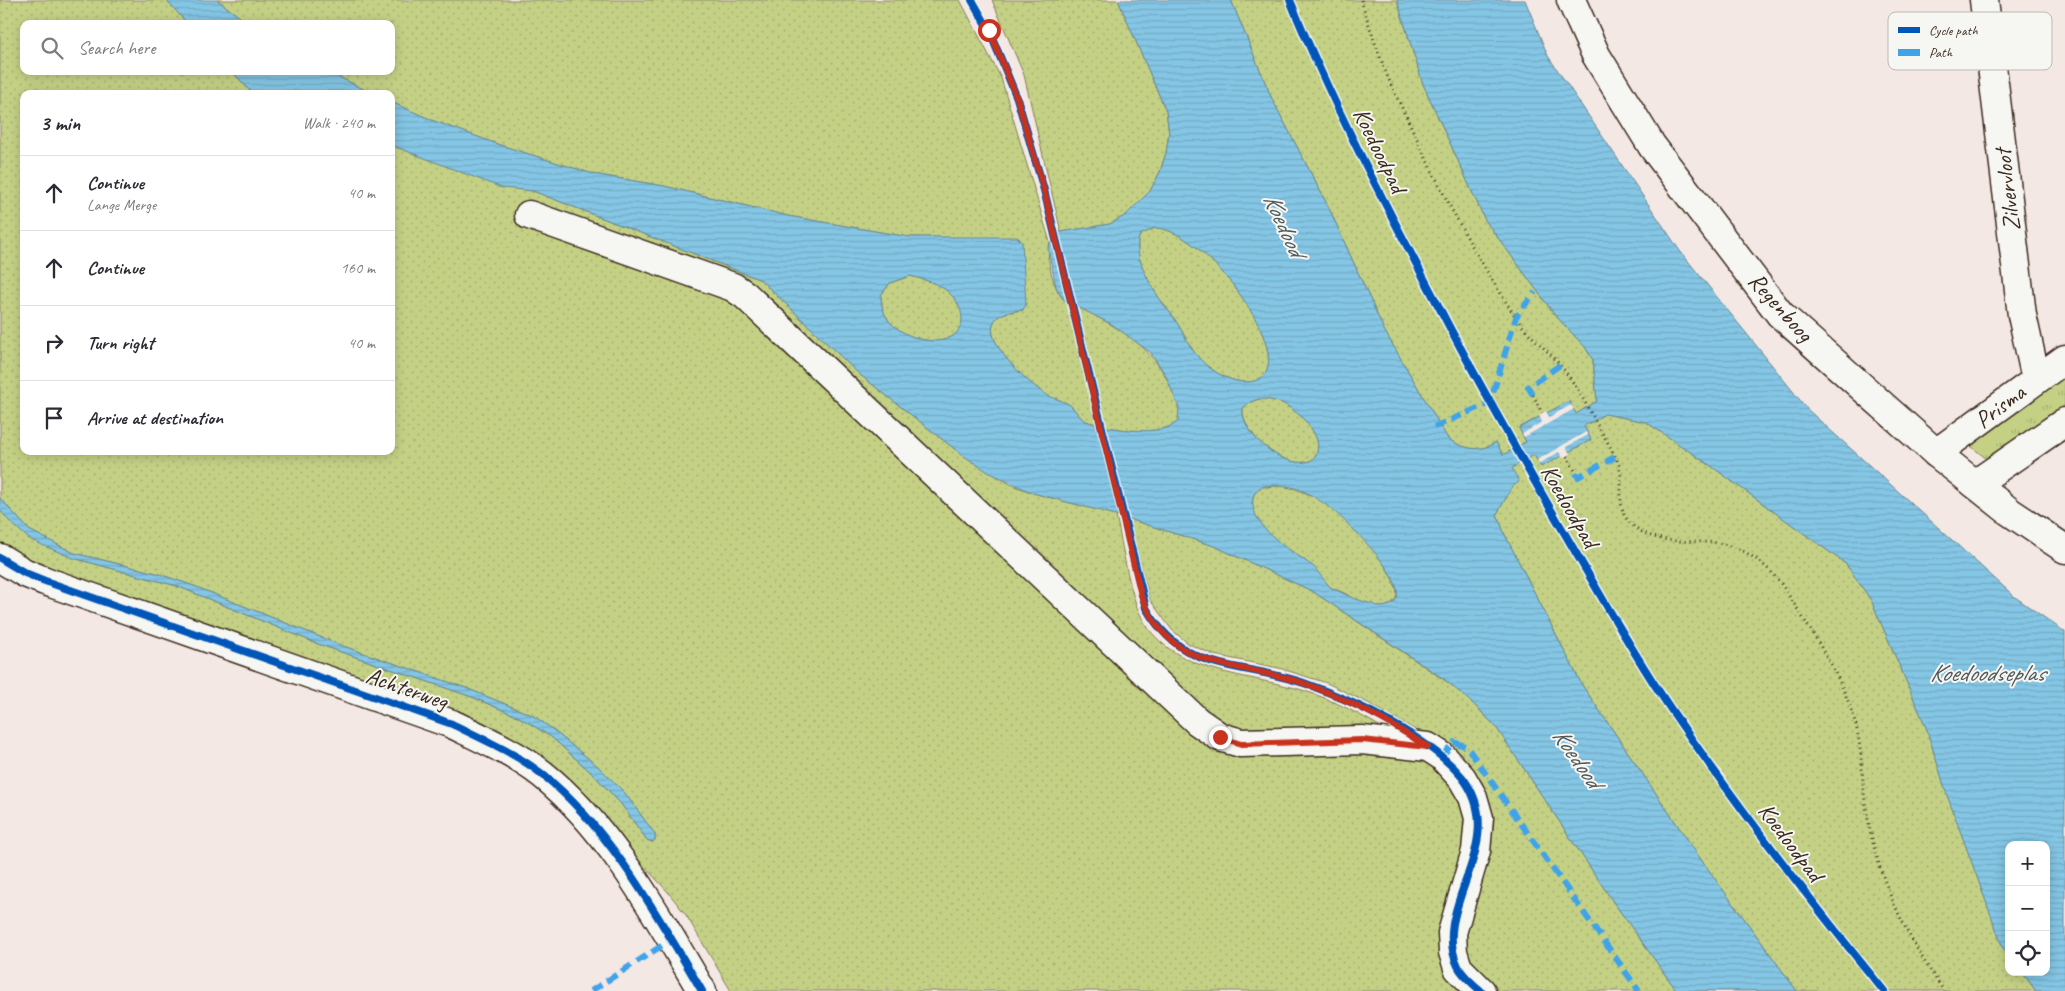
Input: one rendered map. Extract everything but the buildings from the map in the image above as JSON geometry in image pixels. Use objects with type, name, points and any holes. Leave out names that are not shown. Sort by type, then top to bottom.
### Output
[{"type":"street","name":"Regenboog","points":[[1571,0],[1596,56],[1652,146],[1780,314],[1936,453],[2010,512],[2065,549]]},
{"type":"street","name":"Zilvervloot","points":[[1992,70],[2022,315],[2036,379]]},
{"type":"street","points":[[529,215],[733,288],[745,295],[1197,721],[1220,737],[1241,744],[1362,740],[1428,747],[1442,756],[1462,778],[1473,797],[1479,818],[1476,851],[1452,933],[1453,952],[1458,968],[1481,991]]},
{"type":"street","name":"Prisma","points":[[1936,453],[2065,359]]},
{"type":"street","name":"Prisma","points":[[1976,484],[2065,422]]},
{"type":"street","name":"Achterweg","points":[[0,558],[25,573],[45,581],[452,724],[504,749],[540,773],[566,795],[613,850],[702,991]]},
{"type":"path","points":[[1361,0],[1388,76],[1436,180],[1476,256],[1523,328],[1560,365],[1619,466],[1622,480],[1620,505],[1623,515],[1631,524],[1644,533],[1668,541],[1721,543],[1735,547],[1758,560],[1778,578],[1810,629],[1844,690],[1853,714],[1859,739],[1868,816],[1881,872],[1894,908],[1918,953],[1944,991]]},
{"type":"path","points":[[1533,395],[1542,413]]},
{"type":"path","points":[[1567,456],[1576,473]]},
{"type":"green space","points":[[0,0],[166,0],[184,20],[20,20],[20,75],[236,75],[249,90],[20,90],[20,455],[395,455],[395,147],[502,187],[533,191],[761,280],[859,374],[961,454],[1010,484],[1033,493],[1116,515],[1137,607],[1149,629],[1165,646],[1185,658],[1208,667],[1231,674],[1280,684],[1326,699],[1361,715],[1394,735],[1369,732],[1282,735],[1251,734],[1222,728],[1208,721],[971,499],[749,286],[732,278],[531,209],[526,221],[726,293],[747,305],[1184,719],[1210,739],[1233,749],[1241,750],[1352,748],[1396,751],[1418,756],[1443,769],[1454,781],[1466,803],[1470,826],[1468,848],[1447,916],[1444,940],[1447,963],[1455,975],[1472,991],[731,991],[686,915],[668,892],[570,786],[535,757],[508,740],[453,716],[25,565],[0,548],[0,510],[28,538],[73,558],[177,586],[318,644],[472,697],[519,717],[550,736],[594,775],[621,804],[647,840],[652,842],[655,840],[655,834],[624,792],[600,768],[532,715],[466,688],[340,645],[194,586],[156,573],[74,553],[29,530],[0,498]]},
{"type":"green space","points":[[217,0],[960,0],[1001,78],[1050,242],[1049,264],[1056,288],[1064,300],[1117,328],[1148,353],[1157,363],[1175,396],[1179,408],[1178,421],[1171,426],[1148,431],[1106,427],[1086,421],[1070,405],[1048,396],[1038,389],[1009,361],[994,339],[992,329],[995,320],[1000,315],[1023,310],[1020,239],[909,237],[788,216],[664,186],[593,174],[500,145],[434,121],[395,104],[395,90],[365,90],[335,75],[395,75],[395,20],[244,20]]},
{"type":"green space","points":[[992,0],[1118,0],[1166,111],[1169,133],[1166,153],[1160,172],[1150,191],[1126,215],[1110,224],[1061,232],[1024,75]]},
{"type":"green space","points":[[1231,0],[1397,0],[1423,84],[1485,220],[1555,315],[1585,347],[1593,360],[1597,401],[1576,414],[1569,401],[1519,428],[1526,442],[1503,455],[1496,442],[1478,449],[1460,445],[1448,439],[1384,330],[1328,206],[1272,99]]},
{"type":"green space","points":[[1155,228],[1177,234],[1202,252],[1226,276],[1246,304],[1262,332],[1268,357],[1264,375],[1247,382],[1241,382],[1220,375],[1199,358],[1151,285],[1141,263],[1138,253],[1140,235]]},
{"type":"green space","points":[[910,276],[939,286],[949,292],[954,298],[961,311],[962,324],[959,331],[953,336],[937,341],[919,339],[910,336],[889,321],[883,309],[881,295],[890,283]]},
{"type":"green space","points":[[2065,375],[2065,405],[1988,460],[1967,443]]},
{"type":"green space","points":[[1259,399],[1282,403],[1304,420],[1310,427],[1318,444],[1317,452],[1312,460],[1302,463],[1290,461],[1278,456],[1257,439],[1244,418],[1243,408],[1250,402]]},
{"type":"green space","points":[[1605,414],[1646,422],[1711,466],[1846,564],[1871,600],[1926,727],[1947,794],[2005,950],[2005,976],[2025,976],[2036,991],[1797,991],[1702,861],[1582,685],[1505,535],[1497,514],[1512,487],[1511,468],[1534,455],[1539,464],[1591,440],[1584,426]]},
{"type":"green space","points":[[1278,486],[1295,489],[1311,495],[1327,504],[1355,529],[1379,557],[1393,580],[1397,596],[1392,603],[1386,606],[1372,606],[1332,588],[1307,562],[1269,534],[1255,516],[1254,494],[1262,487]]},
{"type":"green space","points":[[1129,519],[1214,546],[1312,591],[1462,692],[1496,727],[1614,903],[1677,991],[1490,991],[1461,949],[1486,839],[1433,740],[1370,704],[1327,683],[1279,668],[1214,655],[1189,644],[1172,630],[1150,600]]},
{"type":"water","points":[[166,0],[217,0],[244,20],[184,20]]},
{"type":"water","points":[[1118,0],[1231,0],[1272,99],[1328,206],[1384,330],[1448,439],[1466,447],[1478,449],[1496,442],[1503,455],[1526,442],[1519,428],[1569,401],[1576,414],[1597,401],[1593,360],[1585,347],[1555,315],[1485,220],[1423,84],[1397,0],[1525,0],[1548,56],[1680,251],[1808,410],[2015,597],[2065,632],[2065,991],[2036,991],[2025,976],[2050,976],[2050,841],[2005,841],[2005,950],[1947,795],[1926,727],[1871,600],[1846,564],[1711,466],[1646,422],[1605,414],[1584,426],[1591,440],[1541,467],[1534,455],[1512,468],[1519,482],[1512,487],[1497,514],[1505,535],[1582,685],[1702,861],[1797,991],[1677,991],[1614,903],[1496,727],[1479,709],[1444,679],[1312,591],[1214,546],[1116,515],[1033,493],[988,472],[961,454],[859,374],[761,280],[533,191],[502,188],[395,147],[395,104],[434,121],[500,145],[593,174],[664,186],[788,216],[909,237],[1017,237],[1022,242],[1026,304],[1023,310],[1012,311],[997,317],[995,320],[992,329],[994,339],[1000,350],[1019,372],[1038,389],[1048,396],[1070,405],[1086,421],[1106,427],[1148,431],[1171,426],[1178,421],[1179,408],[1165,374],[1151,353],[1113,325],[1064,300],[1056,287],[1048,249],[1054,235],[1061,232],[1110,224],[1126,215],[1150,191],[1160,172],[1166,153],[1169,133],[1166,111]],"holes":[[[1155,228],[1177,234],[1202,252],[1226,276],[1246,304],[1262,332],[1268,357],[1264,375],[1247,382],[1236,381],[1225,377],[1206,365],[1189,345],[1151,285],[1138,253],[1140,235]],[[910,276],[932,282],[949,292],[958,304],[962,318],[958,331],[953,336],[937,341],[910,336],[894,326],[885,315],[881,302],[881,295],[890,283]],[[1259,399],[1270,400],[1289,407],[1310,427],[1318,444],[1317,452],[1312,460],[1302,463],[1290,461],[1278,456],[1256,439],[1244,418],[1243,408],[1250,402]],[[1265,486],[1297,488],[1316,498],[1329,507],[1366,542],[1392,576],[1397,591],[1395,602],[1381,607],[1353,598],[1330,587],[1314,567],[1281,544],[1264,528],[1256,516],[1252,503],[1254,494],[1259,488]]]},
{"type":"water","points":[[236,75],[335,75],[365,90],[249,90]]},
{"type":"water","points":[[0,498],[29,530],[74,553],[156,573],[194,586],[340,645],[466,688],[532,715],[600,768],[624,792],[655,834],[655,840],[652,842],[647,840],[621,804],[594,775],[550,736],[519,717],[472,697],[318,644],[177,586],[73,558],[42,545],[28,538],[9,521],[0,510]]},
{"type":"pier","points":[[1571,405],[1574,409],[1524,437],[1522,434],[1542,422],[1539,415],[1546,411],[1549,417]]},
{"type":"pier","points":[[1586,432],[1588,435],[1566,447],[1570,454],[1563,458],[1559,452],[1539,464],[1537,460]]},
{"type":"marked path","points":[[1434,427],[1490,403],[1516,317],[1535,292]]},
{"type":"marked path","points":[[1533,395],[1528,387],[1560,365]]},
{"type":"marked path","points":[[1576,473],[1578,477],[1615,457]]},
{"type":"marked path","points":[[1442,756],[1454,742],[1467,747],[1639,991]]},
{"type":"marked path","points":[[591,991],[671,940]]},
{"type":"cycle path","points":[[972,0],[989,30],[1017,98],[1044,190],[1146,608],[1162,630],[1178,645],[1196,656],[1236,668],[1280,676],[1345,699],[1410,734],[1448,762],[1462,777],[1475,801],[1479,826],[1476,850],[1454,921],[1452,944],[1458,966],[1481,991]]},
{"type":"cycle path","name":"Koedoodpad","points":[[1290,0],[1324,79],[1361,156],[1456,340],[1621,631],[1670,708],[1747,816],[1884,991]]},
{"type":"cycle path","points":[[0,558],[25,573],[45,581],[452,724],[521,759],[567,796],[590,820],[650,904],[702,991]]},
{"type":"route","points":[[989,30],[1017,98],[1044,190],[1141,595],[1153,620],[1173,642],[1190,655],[1303,683],[1327,692],[1395,726],[1428,747],[1362,740],[1241,744],[1220,737]]},
{"type":"water label","name":"Koedood","points":[[1285,224]]},
{"type":"water label","name":"Koedoodseplas","points":[[1987,672]]},
{"type":"water label","name":"Koedood","points":[[1578,757]]}]
